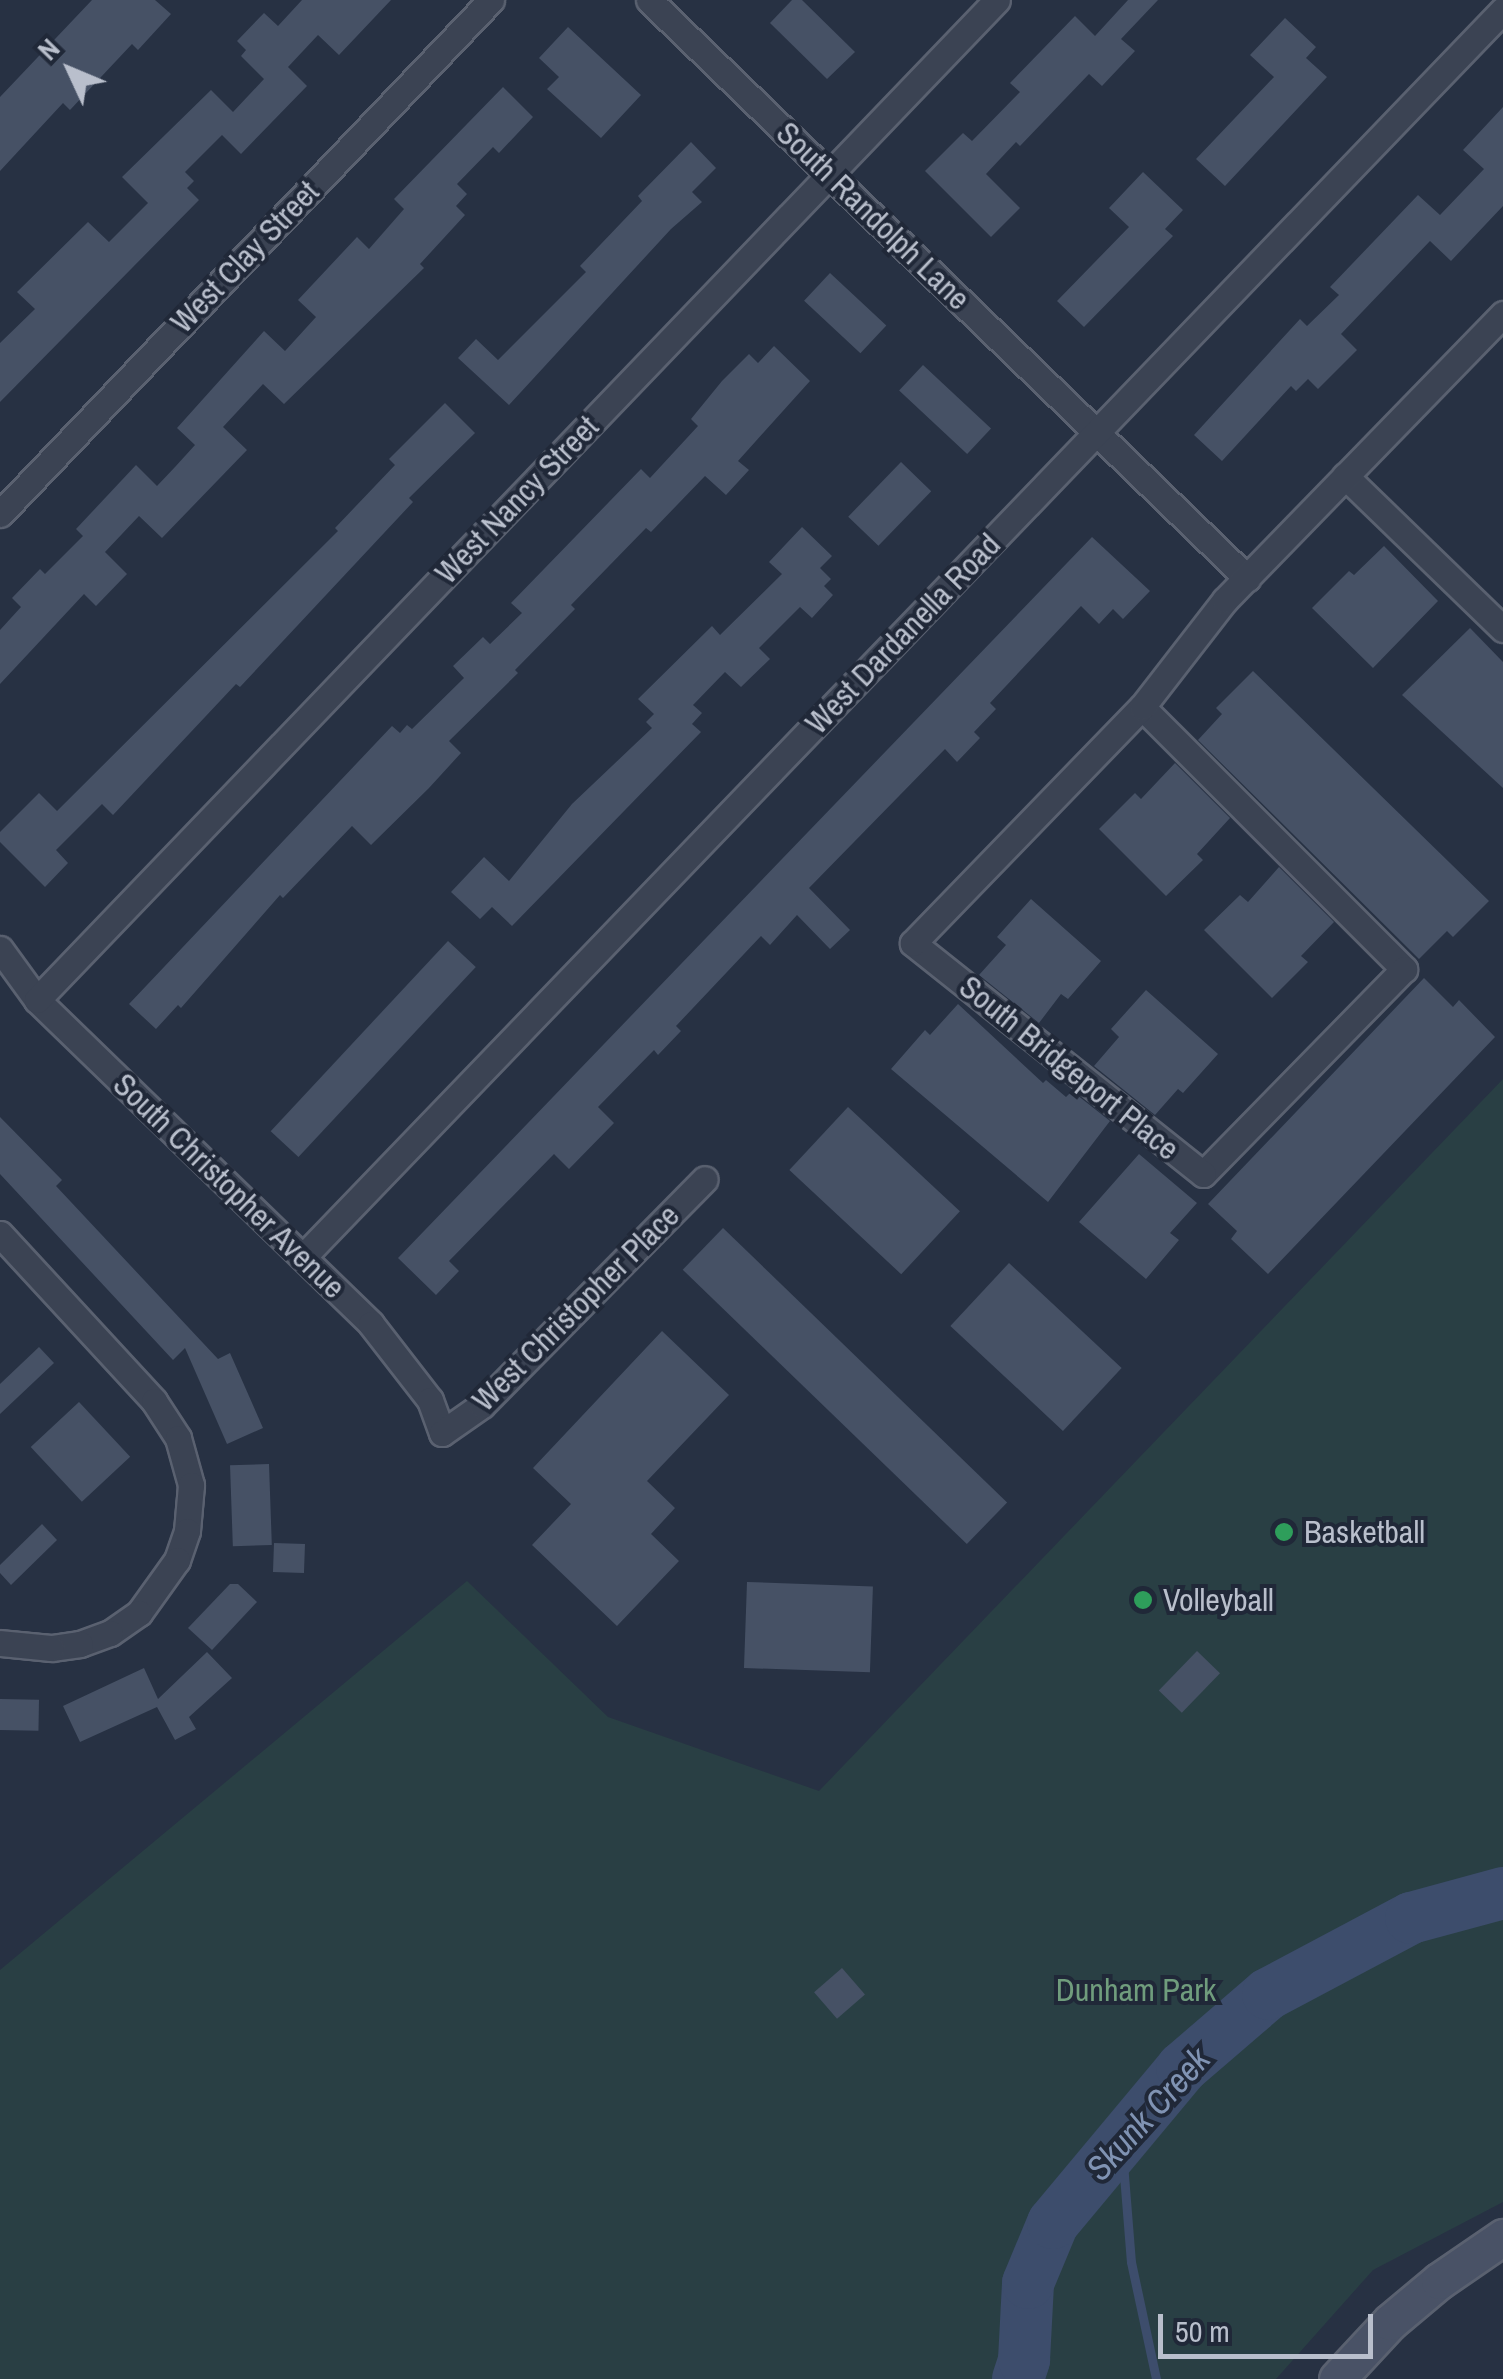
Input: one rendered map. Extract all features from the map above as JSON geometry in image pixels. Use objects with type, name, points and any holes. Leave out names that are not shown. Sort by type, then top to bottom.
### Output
[{"type":"street","name":"West Clay Street","points":[[0,514],[491,0]]},
{"type":"street","name":"South Randolph Lane","points":[[649,0],[1098,432]]},
{"type":"street","name":"West Nancy Street","points":[[38,1000],[997,0]]},
{"type":"street","name":"West Dardanella Road","points":[[303,1257],[1503,10]]},
{"type":"street","name":"South Bridgeport Place","points":[[1142,708],[1404,969],[1203,1174],[913,943],[1142,708],[1247,578],[1503,314]]},
{"type":"street","points":[[1098,432],[1247,578]]},
{"type":"street","points":[[1345,476],[1503,629]]},
{"type":"street","name":"South Christopher Avenue","points":[[0,949],[38,1000],[303,1257],[410,1369],[430,1400],[442,1433]]},
{"type":"street","name":"West Christopher Place","points":[[442,1433],[482,1405],[706,1179]]},
{"type":"street","points":[[0,1234],[154,1401],[178,1438],[191,1485],[187,1531],[177,1560],[138,1613],[110,1633],[80,1644],[39,1648],[0,1644]]},
{"type":"street","points":[[1336,2379],[1390,2322],[1438,2281],[1503,2238]]},
{"type":"green space","name":"Dunham Park","points":[[1503,1079],[1503,2202],[1373,2270],[1276,2379],[0,2379],[0,1970],[467,1581],[608,1717],[819,1791]]},
{"type":"building","points":[[92,0],[155,0],[171,14],[138,50],[132,44],[70,110],[63,103],[0,171],[0,97]]},
{"type":"building","points":[[302,0],[391,0],[339,55],[318,35],[288,67],[307,86],[241,154],[222,135],[185,172],[194,181],[187,188],[199,200],[0,402],[0,343],[35,309],[17,292],[88,222],[109,242],[148,203],[122,177],[211,90],[233,112],[264,79],[241,56],[246,50],[237,41],[264,13],[278,26]]},
{"type":"building","points":[[792,0],[802,0],[855,52],[827,79],[770,23]]},
{"type":"building","points":[[1128,0],[1158,0],[1121,39],[1135,51],[1102,86],[1089,74],[1020,146],[1016,142],[986,174],[1020,208],[991,237],[925,171],[963,133],[972,141],[1020,92],[1010,83],[1075,16],[1095,36]]},
{"type":"building","points":[[1285,18],[1316,47],[1306,58],[1327,77],[1225,186],[1196,159],[1274,77],[1250,55]]},
{"type":"building","points":[[568,27],[641,95],[601,138],[547,89],[559,77],[539,58]]},
{"type":"building","points":[[503,87],[533,117],[499,153],[493,147],[457,184],[467,194],[456,206],[465,215],[420,264],[424,268],[284,404],[263,384],[223,427],[247,450],[162,538],[139,516],[105,552],[127,574],[96,606],[84,594],[0,684],[0,630],[21,607],[12,598],[40,569],[45,574],[83,536],[76,529],[136,465],[157,486],[195,445],[177,428],[264,331],[285,351],[316,317],[298,300],[357,237],[369,249],[404,209],[394,199]]},
{"type":"building","points":[[1503,107],[1503,206],[1451,261],[1430,241],[1341,334],[1357,350],[1318,389],[1308,379],[1296,391],[1291,386],[1222,461],[1194,435],[1300,319],[1307,326],[1339,295],[1330,287],[1418,195],[1440,215],[1484,169],[1463,150]]},
{"type":"building","points":[[691,142],[716,168],[692,192],[702,202],[671,229],[509,405],[458,358],[476,339],[498,360],[586,272],[580,266],[642,201],[638,196]]},
{"type":"building","points":[[1143,172],[1183,210],[1165,229],[1173,236],[1084,327],[1057,301],[1129,227],[1109,208]]},
{"type":"building","points":[[830,273],[886,326],[860,353],[804,301]]},
{"type":"building","points":[[774,346],[810,381],[738,461],[749,470],[726,495],[705,476],[651,532],[646,528],[571,605],[575,609],[515,670],[518,673],[449,741],[461,753],[429,788],[371,845],[352,826],[283,898],[280,895],[181,1008],[178,1005],[156,1029],[129,1004],[392,726],[400,733],[407,725],[412,729],[464,678],[453,666],[483,637],[490,644],[522,613],[511,603],[641,469],[650,478],[698,426],[691,419],[722,381],[749,354],[758,363]]},
{"type":"building","points":[[923,365],[991,428],[967,454],[899,391]]},
{"type":"building","points":[[445,403],[475,433],[409,498],[413,502],[240,687],[236,684],[113,815],[102,804],[56,850],[68,863],[45,887],[0,842],[0,832],[39,793],[57,811],[338,531],[335,528],[395,465],[389,459]]},
{"type":"building","points":[[901,462],[931,491],[878,546],[848,517]]},
{"type":"building","points":[[802,527],[832,556],[820,568],[831,579],[824,586],[833,595],[812,618],[800,607],[759,648],[770,659],[741,687],[725,672],[693,705],[702,713],[692,724],[701,732],[512,926],[492,907],[480,919],[451,892],[484,857],[509,881],[572,804],[652,728],[646,722],[654,714],[638,699],[712,626],[720,635],[782,574],[769,562]]},
{"type":"building","points":[[1092,537],[1150,591],[1123,619],[1113,609],[1099,624],[1081,606],[990,703],[996,709],[974,732],[980,738],[957,762],[945,749],[809,888],[850,930],[830,949],[797,915],[770,945],[761,936],[676,1026],[681,1031],[658,1055],[654,1050],[598,1107],[614,1123],[569,1169],[554,1154],[449,1261],[459,1271],[436,1295],[398,1258]]},
{"type":"building","points":[[1384,546],[1438,601],[1373,668],[1312,608],[1349,571],[1354,575]]},
{"type":"building","points":[[1470,628],[1503,662],[1503,788],[1402,695]]},
{"type":"building","points":[[1253,671],[1489,901],[1453,937],[1447,931],[1419,959],[1198,740],[1222,714],[1216,708]]},
{"type":"building","points":[[1175,763],[1230,818],[1197,854],[1203,860],[1166,896],[1099,829],[1135,793],[1141,799]]},
{"type":"building","points":[[1279,867],[1334,922],[1301,956],[1308,962],[1272,998],[1204,930],[1240,895],[1248,902]]},
{"type":"building","points":[[1031,899],[1101,961],[1068,999],[1061,994],[1039,1023],[979,975],[1006,945],[997,937]]},
{"type":"building","points":[[448,941],[476,967],[298,1157],[271,1131]]},
{"type":"building","points":[[1424,978],[1453,1007],[1459,1000],[1495,1037],[1268,1274],[1231,1239],[1237,1231],[1208,1204]]},
{"type":"building","points":[[1146,990],[1218,1054],[1183,1093],[1178,1089],[1155,1115],[1094,1066],[1119,1037],[1111,1029]]},
{"type":"building","points":[[958,1004],[1043,1083],[1046,1080],[1066,1097],[1072,1091],[1110,1121],[1048,1202],[891,1069],[925,1030],[930,1035]]},
{"type":"building","points":[[848,1107],[960,1211],[901,1274],[789,1170]]},
{"type":"building","points":[[0,1117],[62,1180],[56,1186],[218,1359],[230,1353],[263,1428],[227,1444],[185,1348],[173,1360],[0,1174]]},
{"type":"building","points":[[1139,1154],[1197,1203],[1170,1233],[1179,1240],[1146,1279],[1079,1222]]},
{"type":"building","points":[[723,1228],[1007,1502],[967,1544],[683,1270]]},
{"type":"building","points":[[1009,1263],[1122,1368],[1063,1431],[950,1326]]},
{"type":"building","points":[[662,1331],[729,1395],[647,1481],[675,1508],[651,1534],[679,1561],[617,1626],[532,1545],[571,1504],[533,1468]]},
{"type":"building","points":[[39,1347],[54,1363],[0,1414],[0,1384]]},
{"type":"building","points":[[79,1402],[130,1457],[82,1502],[31,1447]]},
{"type":"building","points":[[269,1464],[272,1545],[233,1546],[230,1465]]},
{"type":"building","points":[[42,1524],[57,1540],[11,1585],[0,1573],[0,1565]]},
{"type":"building","points":[[274,1543],[305,1544],[304,1573],[273,1572]]},
{"type":"building","points":[[747,1582],[873,1586],[870,1672],[744,1668]]},
{"type":"building","points":[[230,1584],[238,1584],[257,1602],[212,1650],[188,1628]]},
{"type":"building","points":[[1197,1651],[1220,1673],[1182,1713],[1159,1691]]},
{"type":"building","points":[[207,1652],[232,1678],[189,1717],[196,1729],[175,1740],[157,1707],[80,1742],[63,1706],[144,1668],[158,1699]]},
{"type":"building","points":[[0,1699],[39,1700],[38,1731],[0,1730]]},
{"type":"building","points":[[842,1968],[865,1994],[837,2019],[814,1992]]},
{"type":"waterway","name":"Skunk Creek","points":[[1018,2379],[1024,2360],[1028,2283],[1053,2223],[1182,2068],[1268,1994],[1411,1918],[1503,1893]]},
{"type":"waterway","points":[[1121,2138],[1131,2262],[1156,2379]]},
{"type":"place","name":"Basketball","points":[[1284,1532]]},
{"type":"place","name":"Volleyball","points":[[1143,1600]]}]
